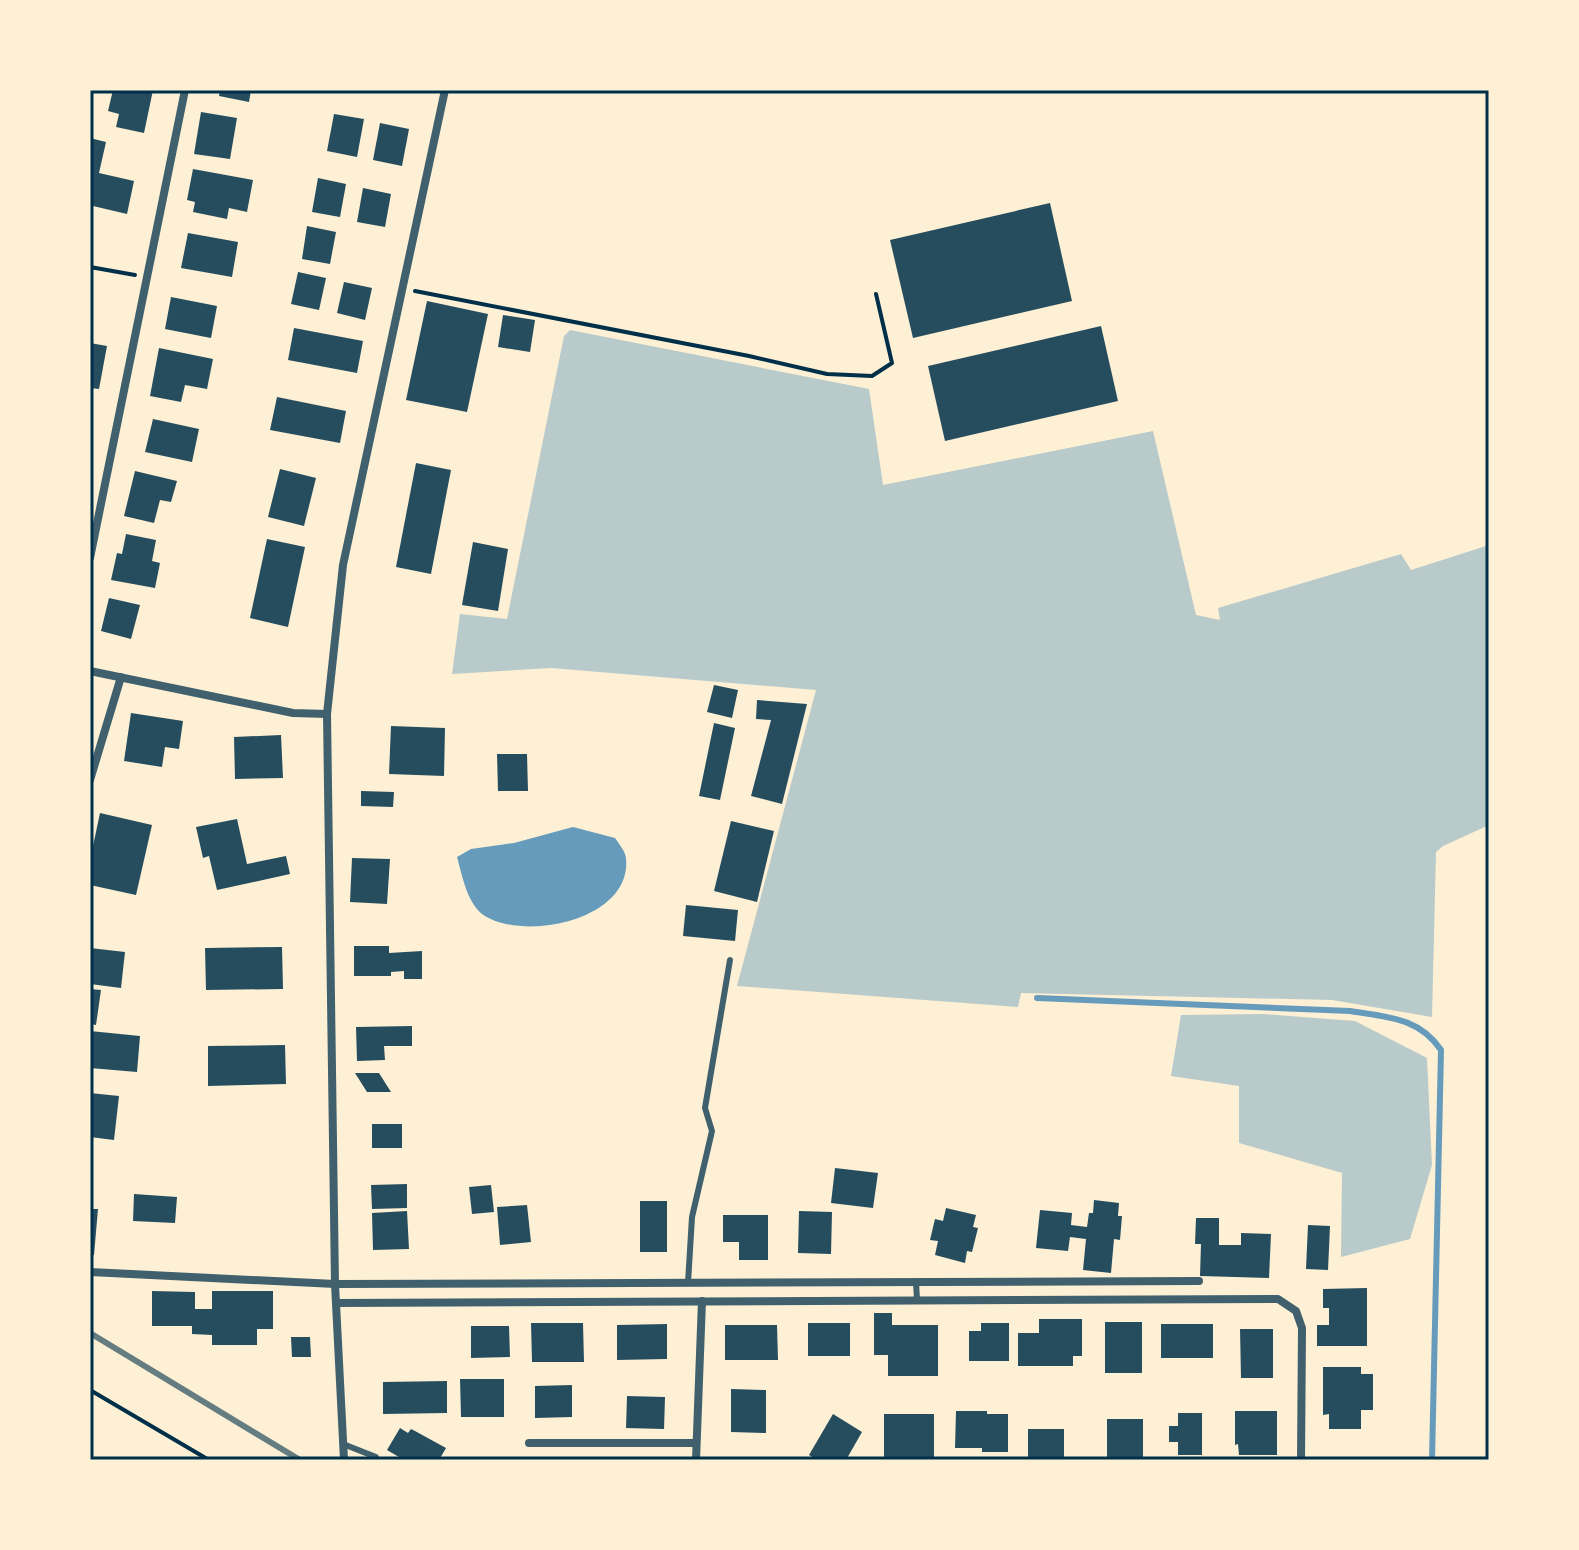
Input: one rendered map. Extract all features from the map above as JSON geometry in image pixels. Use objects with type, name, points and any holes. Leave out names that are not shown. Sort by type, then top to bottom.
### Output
[{"type":"street","points":[[90,558],[185,90]]},
{"type":"street","points":[[344,1460],[335,1284],[327,714],[343,565],[445,90]]},
{"type":"street","points":[[90,671],[293,713],[327,714]]},
{"type":"street","points":[[90,780],[121,677]]},
{"type":"street","points":[[90,1272],[335,1284],[1199,1281]]},
{"type":"street","points":[[336,1303],[1278,1299],[1296,1311],[1302,1328],[1301,1460]]},
{"type":"street","points":[[696,1460],[702,1301]]},
{"type":"street","points":[[529,1443],[696,1443]]},
{"type":"lane","points":[[688,1283],[692,1217],[712,1131],[705,1108],[730,960]]},
{"type":"lane","points":[[916,1282],[917,1300]]},
{"type":"lane","points":[[343,1444],[377,1460]]},
{"type":"path","points":[[90,267],[146,277]]},
{"type":"path","points":[[401,288],[827,374],[872,376],[892,363],[876,294]]},
{"type":"path","points":[[90,1390],[209,1460]]},
{"type":"shaded area","points":[[570,330],[869,389],[883,485],[1153,431],[1196,615],[1220,620],[1218,608],[1401,554],[1411,570],[1489,545],[1489,825],[1436,852],[1432,1017],[1332,1000],[1021,993],[1018,1007],[737,986],[816,690],[551,668],[452,674],[460,614],[507,619],[564,336]]},
{"type":"shaded area","points":[[1263,1014],[1355,1021],[1427,1058],[1432,1165],[1410,1239],[1341,1257],[1342,1173],[1239,1143],[1239,1086],[1171,1076],[1181,1015]]},
{"type":"water","points":[[573,827],[615,838],[626,859],[623,880],[612,897],[594,911],[572,920],[523,926],[500,922],[482,914],[472,903],[457,857],[471,849],[514,843]]},
{"type":"building","points":[[113,90],[153,90],[144,133],[116,127],[119,114],[108,111]]},
{"type":"building","points":[[220,90],[251,90],[249,102],[219,96]]},
{"type":"building","points":[[201,112],[237,118],[230,159],[194,154]]},
{"type":"building","points":[[334,114],[364,119],[357,157],[327,151]]},
{"type":"building","points":[[380,123],[409,129],[402,166],[373,160]]},
{"type":"building","points":[[90,138],[106,142],[99,173],[134,181],[127,214],[93,206],[90,214]]},
{"type":"building","points":[[193,169],[253,180],[247,212],[229,208],[227,219],[193,212],[195,202],[187,200]]},
{"type":"building","points":[[318,178],[346,184],[340,217],[312,212]]},
{"type":"building","points":[[363,188],[391,194],[385,227],[357,222]]},
{"type":"building","points":[[1050,203],[1072,301],[913,338],[890,240]]},
{"type":"building","points":[[307,226],[336,232],[330,264],[302,259]]},
{"type":"building","points":[[188,233],[238,242],[232,277],[181,268]]},
{"type":"building","points":[[298,272],[326,278],[319,310],[291,304]]},
{"type":"building","points":[[344,282],[372,288],[365,320],[337,313]]},
{"type":"building","points":[[171,297],[217,306],[211,338],[165,329]]},
{"type":"building","points":[[427,301],[488,314],[467,412],[406,400]]},
{"type":"building","points":[[503,315],[535,320],[530,352],[498,347]]},
{"type":"building","points":[[1101,326],[1118,401],[945,441],[928,366]]},
{"type":"building","points":[[294,328],[363,341],[357,373],[288,360]]},
{"type":"building","points":[[90,343],[107,346],[99,389],[90,388]]},
{"type":"building","points":[[159,348],[213,359],[207,389],[185,385],[181,402],[150,396]]},
{"type":"building","points":[[277,397],[346,411],[340,443],[270,430]]},
{"type":"building","points":[[153,419],[199,429],[192,462],[145,452]]},
{"type":"building","points":[[416,463],[451,470],[431,574],[396,567]]},
{"type":"building","points":[[280,469],[316,478],[304,526],[268,517]]},
{"type":"building","points":[[135,471],[177,481],[171,502],[160,500],[154,523],[124,516]]},
{"type":"building","points":[[126,534],[156,540],[152,561],[160,563],[155,588],[111,580],[117,553],[122,554]]},
{"type":"building","points":[[267,539],[305,547],[288,627],[250,618]]},
{"type":"building","points":[[473,542],[508,549],[498,611],[462,605]]},
{"type":"building","points":[[109,598],[140,605],[131,639],[101,631]]},
{"type":"building","points":[[714,685],[738,690],[732,718],[707,712]]},
{"type":"building","points":[[757,700],[807,704],[782,804],[751,796],[771,720],[756,719]]},
{"type":"building","points":[[131,713],[183,721],[179,749],[165,747],[162,767],[124,761]]},
{"type":"building","points":[[714,723],[735,728],[720,800],[699,796]]},
{"type":"building","points":[[391,726],[445,728],[444,776],[389,774]]},
{"type":"building","points":[[281,735],[283,778],[235,779],[234,737]]},
{"type":"building","points":[[497,754],[527,754],[528,791],[498,791]]},
{"type":"building","points":[[361,791],[394,792],[393,807],[361,806]]},
{"type":"building","points":[[100,813],[152,825],[136,895],[90,885],[90,860]]},
{"type":"building","points":[[237,819],[247,864],[286,856],[290,874],[217,890],[209,856],[203,858],[196,827]]},
{"type":"building","points":[[731,821],[774,831],[757,902],[714,891]]},
{"type":"building","points":[[352,858],[390,859],[387,904],[350,902]]},
{"type":"building","points":[[686,905],[738,910],[735,941],[683,936]]},
{"type":"building","points":[[354,946],[389,946],[389,953],[422,951],[422,979],[404,979],[404,971],[391,972],[391,976],[354,976]]},
{"type":"building","points":[[282,947],[283,989],[206,990],[205,948]]},
{"type":"building","points":[[90,948],[125,952],[121,988],[90,984]]},
{"type":"building","points":[[90,989],[101,990],[96,1025],[90,1024]]},
{"type":"building","points":[[412,1026],[412,1046],[384,1046],[385,1060],[357,1061],[356,1027]]},
{"type":"building","points":[[90,1031],[140,1036],[137,1072],[90,1068]]},
{"type":"building","points":[[285,1045],[286,1084],[208,1086],[208,1046]]},
{"type":"building","points":[[355,1073],[379,1073],[391,1092],[367,1092]]},
{"type":"building","points":[[90,1093],[119,1096],[114,1140],[90,1137]]},
{"type":"building","points":[[372,1124],[402,1124],[402,1148],[372,1148]]},
{"type":"building","points":[[835,1168],[878,1173],[873,1208],[831,1203]]},
{"type":"building","points":[[407,1184],[407,1208],[372,1209],[371,1185]]},
{"type":"building","points":[[491,1185],[494,1212],[472,1214],[469,1187]]},
{"type":"building","points":[[134,1194],[177,1197],[175,1223],[133,1221]]},
{"type":"building","points":[[1094,1200],[1119,1203],[1118,1216],[1122,1216],[1120,1240],[1114,1239],[1111,1273],[1083,1270],[1086,1239],[1070,1237],[1068,1251],[1036,1248],[1040,1210],[1072,1213],[1071,1225],[1087,1227]]},
{"type":"building","points":[[640,1201],[667,1201],[667,1252],[640,1252]]},
{"type":"building","points":[[527,1205],[531,1242],[500,1245],[497,1207]]},
{"type":"building","points":[[946,1208],[976,1215],[973,1227],[978,1228],[972,1252],[967,1251],[965,1263],[935,1255],[938,1241],[930,1240],[935,1219],[943,1221]]},
{"type":"building","points":[[90,1209],[98,1209],[94,1255],[90,1255]]},
{"type":"building","points":[[407,1211],[409,1249],[373,1250],[372,1213]]},
{"type":"building","points":[[799,1211],[832,1212],[831,1254],[798,1253]]},
{"type":"building","points":[[723,1215],[768,1215],[768,1260],[739,1260],[739,1242],[723,1242]]},
{"type":"building","points":[[1196,1218],[1219,1218],[1219,1245],[1241,1245],[1241,1233],[1271,1234],[1269,1278],[1200,1276],[1201,1244],[1195,1244]]},
{"type":"building","points":[[1308,1225],[1330,1226],[1328,1270],[1306,1269]]},
{"type":"building","points":[[1367,1288],[1367,1346],[1317,1346],[1317,1325],[1329,1325],[1329,1308],[1323,1308],[1323,1289]]},
{"type":"building","points":[[152,1291],[195,1292],[195,1309],[212,1309],[212,1291],[273,1291],[273,1329],[257,1329],[257,1345],[212,1345],[212,1335],[192,1334],[192,1326],[152,1326]]},
{"type":"building","points":[[874,1313],[892,1313],[892,1325],[938,1325],[938,1376],[888,1376],[888,1355],[874,1355]]},
{"type":"building","points":[[1039,1319],[1082,1319],[1082,1356],[1073,1356],[1073,1366],[1018,1366],[1018,1333],[1039,1333]]},
{"type":"building","points":[[1105,1322],[1142,1322],[1142,1373],[1105,1373]]},
{"type":"building","points":[[531,1323],[583,1323],[584,1362],[532,1362]]},
{"type":"building","points":[[808,1323],[850,1323],[850,1356],[808,1356]]},
{"type":"building","points":[[981,1323],[1009,1323],[1009,1361],[969,1361],[969,1331],[981,1331]]},
{"type":"building","points":[[667,1324],[667,1359],[617,1360],[617,1325]]},
{"type":"building","points":[[1161,1324],[1213,1324],[1213,1358],[1161,1358]]},
{"type":"building","points":[[725,1325],[777,1325],[778,1360],[725,1360]]},
{"type":"building","points":[[471,1326],[509,1326],[510,1357],[471,1358]]},
{"type":"building","points":[[1240,1329],[1273,1329],[1273,1378],[1241,1378]]},
{"type":"building","points":[[291,1337],[310,1337],[311,1357],[292,1357]]},
{"type":"building","points":[[1323,1367],[1361,1367],[1361,1374],[1373,1374],[1373,1410],[1361,1410],[1361,1429],[1329,1429],[1329,1414],[1323,1415]]},
{"type":"building","points":[[460,1379],[504,1379],[504,1417],[461,1417]]},
{"type":"building","points":[[447,1381],[447,1413],[383,1414],[383,1382]]},
{"type":"building","points":[[572,1385],[572,1417],[535,1418],[535,1386]]},
{"type":"building","points":[[731,1389],[766,1390],[766,1433],[731,1432]]},
{"type":"building","points":[[627,1396],[665,1397],[664,1429],[626,1428]]},
{"type":"building","points":[[956,1411],[1008,1414],[1008,1452],[955,1448]]},
{"type":"building","points":[[1235,1411],[1277,1411],[1277,1455],[1239,1455],[1238,1444],[1235,1445]]},
{"type":"building","points":[[1178,1413],[1202,1413],[1202,1455],[1178,1455],[1178,1442],[1169,1442],[1169,1426],[1178,1426]]},
{"type":"building","points":[[833,1414],[862,1432],[846,1460],[817,1460],[809,1455]]},
{"type":"building","points":[[884,1414],[934,1414],[934,1459],[884,1459]]},
{"type":"building","points":[[1107,1419],[1143,1419],[1143,1460],[1107,1460]]},
{"type":"building","points":[[400,1428],[408,1433],[411,1429],[446,1448],[439,1460],[404,1460],[387,1450]]},
{"type":"building","points":[[1028,1429],[1064,1429],[1064,1460],[1028,1460]]},
{"type":"waterway","points":[[1037,998],[1350,1011],[1401,1020],[1432,1039],[1441,1050],[1432,1460]]},
{"type":"railway","points":[[90,1333],[300,1460]]}]
